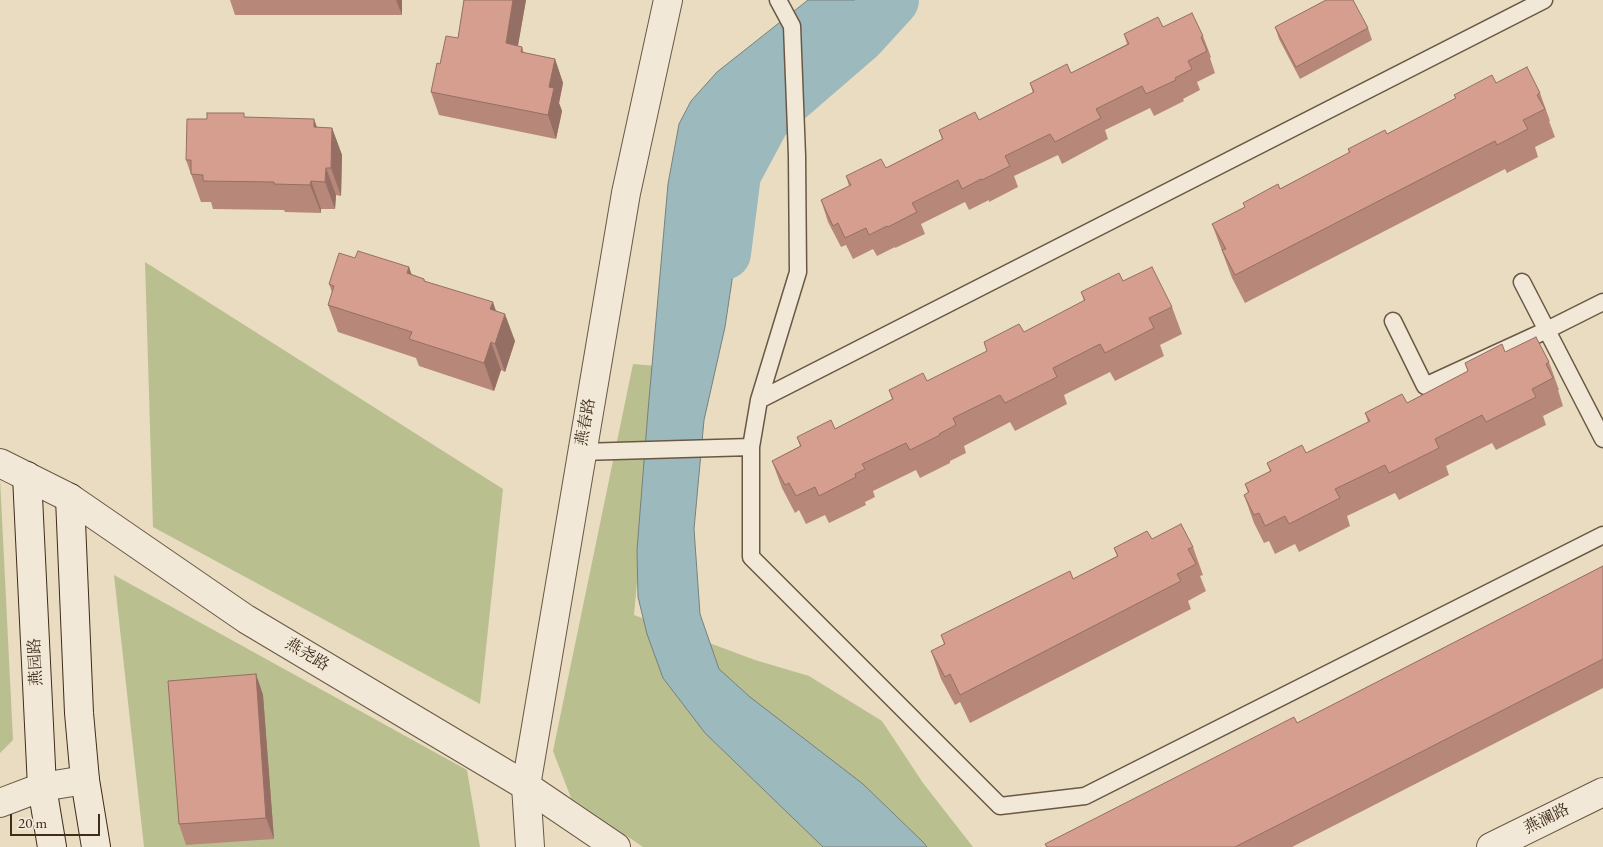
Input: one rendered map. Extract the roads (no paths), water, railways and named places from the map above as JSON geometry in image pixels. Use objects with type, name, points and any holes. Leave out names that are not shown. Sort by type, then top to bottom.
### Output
[{"type":"street","name":"燕春路","points":[[530,847],[526,786],[626,193],[668,0]]},
{"type":"street","name":"燕尧路","points":[[0,463],[70,498],[246,619],[526,786],[616,847]]},
{"type":"street","name":"燕园路","points":[[27,476],[42,786],[52,847]]},
{"type":"street","points":[[70,498],[79,713],[85,780],[96,847]]},
{"type":"street","points":[[0,803],[42,786],[85,780]]},
{"type":"street","name":"燕澜路","points":[[1490,847],[1603,792]]},
{"type":"lane","points":[[778,0],[792,26],[798,272],[759,400],[751,447],[751,557],[1000,806],[1085,796],[1603,534]]},
{"type":"lane","points":[[759,400],[1544,0]]},
{"type":"lane","points":[[1522,282],[1603,439]]},
{"type":"lane","points":[[1393,321],[1425,386],[1603,302]]},
{"type":"lane","points":[[581,452],[751,447]]},
{"type":"water","points":[[808,0],[881,0],[766,99],[746,127],[736,158],[733,176],[736,223],[735,260],[725,327],[704,420],[694,529],[700,614],[719,669],[750,697],[863,784],[927,847],[823,847],[705,733],[663,678],[647,634],[638,597],[637,550],[648,411],[668,184],[679,124],[691,101],[717,72]]},
{"type":"waterway","points":[[724,253],[734,174],[764,118],[859,36],[892,0]]}]
